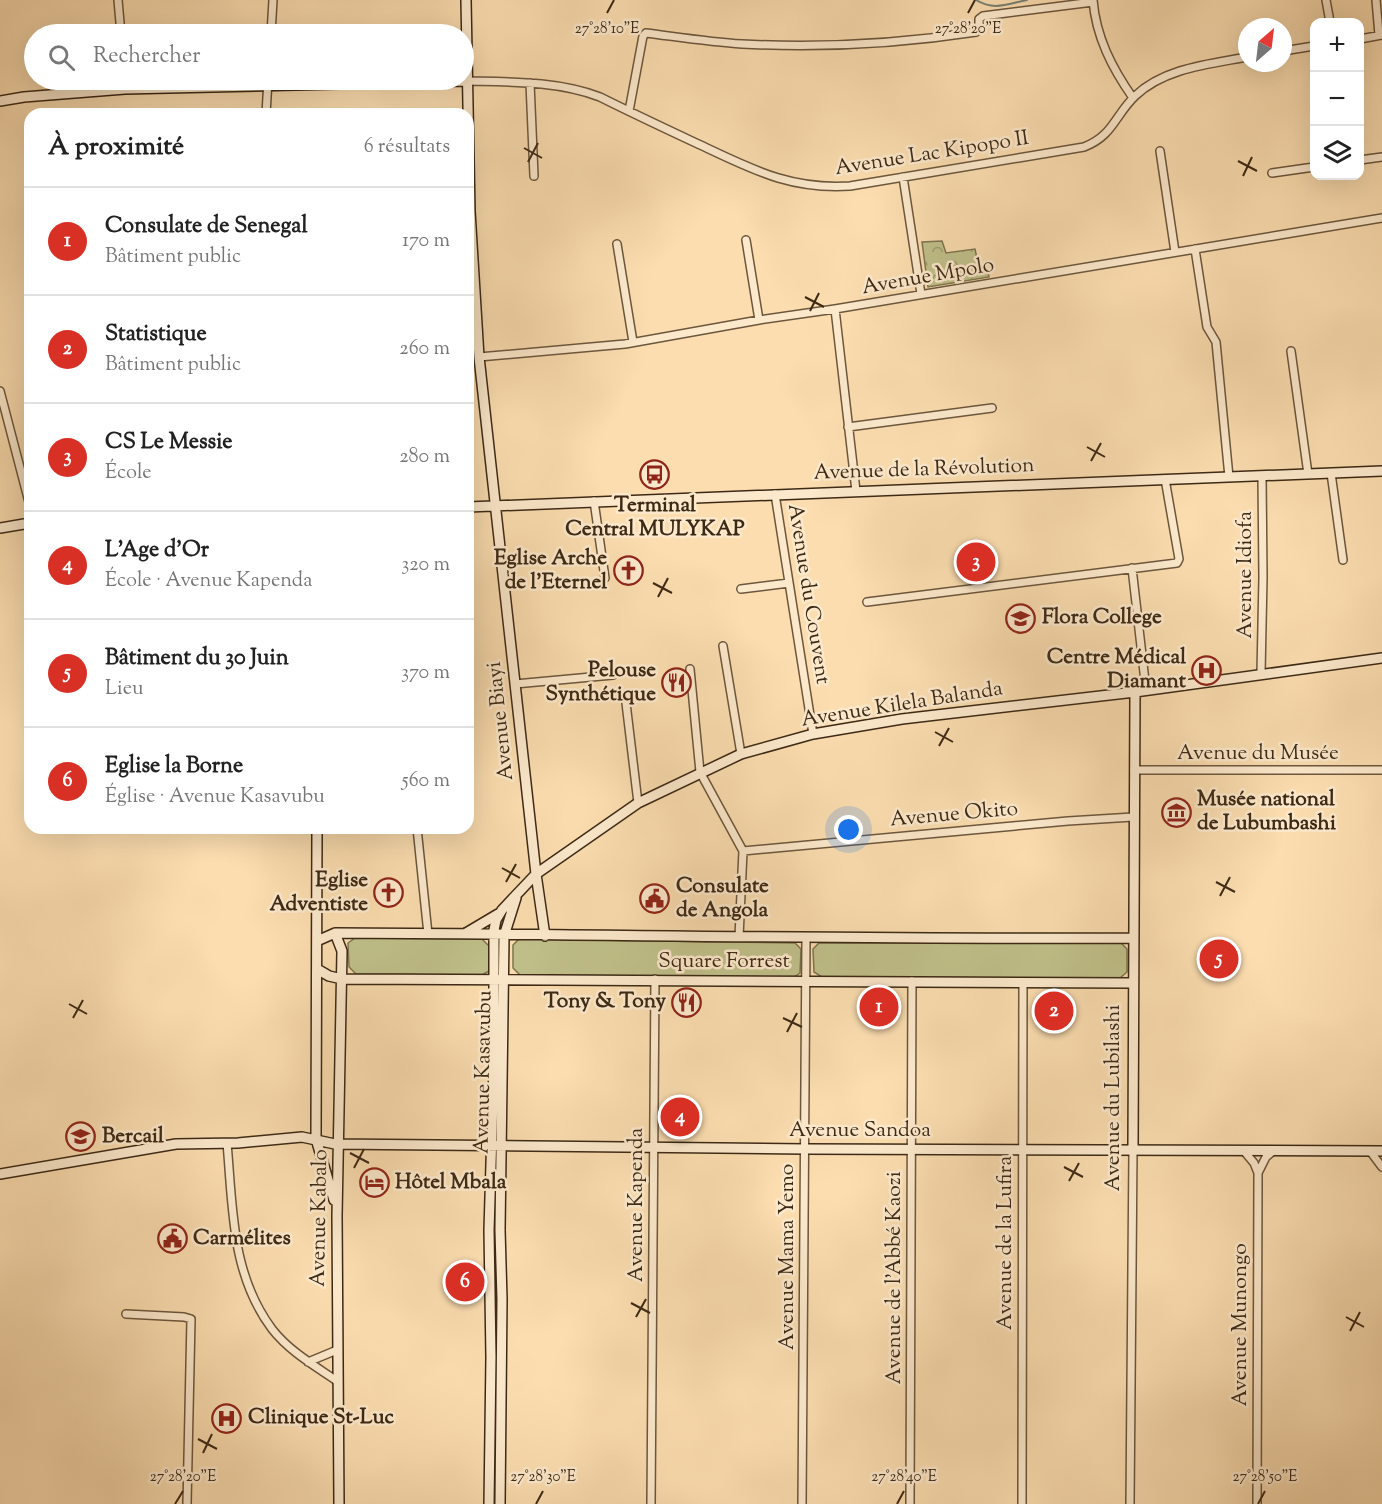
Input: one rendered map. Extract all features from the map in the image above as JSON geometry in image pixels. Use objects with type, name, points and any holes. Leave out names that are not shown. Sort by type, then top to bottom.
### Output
[{"type":"street","points":[[118,0],[120,24]]},
{"type":"street","points":[[272,24],[273,0]]},
{"type":"street","name":"Avenue Biayi","points":[[466,0],[466,24]]},
{"type":"street","points":[[1326,0],[1329,18]]},
{"type":"street","points":[[1364,38],[1381,35],[1376,0]]},
{"type":"street","points":[[629,111],[643,36],[646,33],[741,44],[821,46],[891,43],[976,32],[983,16],[1093,1],[1099,32],[1110,61],[1133,98]]},
{"type":"street","points":[[1292,50],[1310,47]]},
{"type":"street","name":"Avenue Lac Kipopo II","points":[[474,81],[530,83],[580,90],[755,171],[782,180],[833,187],[1094,144],[1108,132],[1133,98],[1152,84],[1174,73],[1238,59]]},
{"type":"street","points":[[530,83],[534,176]]},
{"type":"street","points":[[0,101],[78,90]]},
{"type":"street","points":[[266,108],[268,90]]},
{"type":"street","name":"Avenue Biayi","points":[[467,90],[468,108]]},
{"type":"street","points":[[1160,151],[1175,252]]},
{"type":"street","points":[[1364,159],[1382,157]]},
{"type":"street","points":[[1272,173],[1310,168]]},
{"type":"street","points":[[903,177],[921,294]]},
{"type":"street","name":"Avenue Mpolo","points":[[479,357],[552,352],[633,342],[1382,218]]},
{"type":"street","points":[[746,240],[759,320]]},
{"type":"street","points":[[617,244],[633,342]]},
{"type":"street","points":[[1195,249],[1207,327],[1216,342],[1229,477]]},
{"type":"street","name":"Avenue Biayi","points":[[474,276],[479,357],[494,506],[545,936]]},
{"type":"street","points":[[835,309],[856,491]]},
{"type":"street","points":[[1291,351],[1308,474]]},
{"type":"street","points":[[0,391],[24,483]]},
{"type":"street","points":[[848,427],[992,408]]},
{"type":"street","name":"Avenue de la Révolution","points":[[474,507],[1382,471]]},
{"type":"street","points":[[1331,473],[1343,560]]},
{"type":"street","name":"Avenue Idiofa","points":[[1261,673],[1262,476]]},
{"type":"street","points":[[867,602],[1175,563],[1179,561],[1165,479]]},
{"type":"street","name":"Avenue du Couvent","points":[[775,494],[813,735]]},
{"type":"street","points":[[594,501],[605,578]]},
{"type":"street","points":[[0,528],[24,524]]},
{"type":"street","points":[[1132,568],[1146,690]]},
{"type":"street","points":[[741,589],[789,583]]},
{"type":"street","points":[[723,646],[741,754]]},
{"type":"street","name":"Avenue Kilela Balanda","points":[[499,935],[495,925],[500,913],[536,874],[638,803],[741,754],[813,735],[902,719],[1135,692],[1382,658]]},
{"type":"street","points":[[690,669],[700,772],[743,851],[739,937]]},
{"type":"street","points":[[515,684],[613,675]]},
{"type":"street","name":"Avenue du Lubilashi","points":[[1130,1504],[1135,692]]},
{"type":"street","points":[[626,703],[638,803]]},
{"type":"street","name":"Avenue du Musée","points":[[1134,770],[1382,770]]},
{"type":"street","name":"Avenue Okito","points":[[743,851],[1068,820],[1133,817]]},
{"type":"street","name":"Avenue Kabalo","points":[[317,834],[316,1139],[337,1208]]},
{"type":"street","points":[[418,834],[428,933]]},
{"type":"street","name":"Avenue Kasavubu","points":[[500,1504],[502,1335],[497,1145],[499,935],[516,895]]},
{"type":"street","points":[[464,935],[500,913]]},
{"type":"street","points":[[317,914],[323,924],[334,933]]},
{"type":"street","name":"Square Forrest","points":[[317,941],[334,933],[545,936],[656,934],[806,939],[1132,938]]},
{"type":"street","name":"Avenue Kabalo","points":[[334,933],[342,951],[337,1208],[339,1504]]},
{"type":"street","name":"Avenue Mama Yemo","points":[[802,1504],[806,939]]},
{"type":"street","name":"Square Forrest","points":[[317,969],[329,976],[342,979],[1132,983]]},
{"type":"street","name":"Avenue Kapenda","points":[[651,1504],[655,979]]},
{"type":"street","name":"Avenue de l'Abbé Kaozi","points":[[910,1504],[912,981]]},
{"type":"street","name":"Avenue de la Lufira","points":[[1022,1504],[1023,983]]},
{"type":"street","name":"Avenue Sandoa","points":[[0,1174],[158,1146],[302,1137],[339,1143],[653,1148],[1382,1151]]},
{"type":"street","points":[[227,1143],[237,1253],[243,1274],[256,1303],[273,1330],[308,1362],[337,1382]]},
{"type":"street","name":"Avenue Kasavubu","points":[[489,1504],[491,1346],[489,1230],[497,1145]]},
{"type":"street","points":[[1244,1151],[1254,1163],[1258,1173]]},
{"type":"street","points":[[1370,1151],[1382,1167]]},
{"type":"street","points":[[1258,1173],[1266,1157],[1272,1152]]},
{"type":"street","name":"Avenue Munongo","points":[[1257,1504],[1258,1173]]},
{"type":"street","points":[[126,1314],[191,1319],[187,1504]]},
{"type":"street","points":[[308,1362],[337,1350]]},
{"type":"green space","points":[[942,241],[946,253],[975,249],[979,268],[987,268],[989,277],[928,287],[922,242]]},
{"type":"green space","points":[[355,938],[482,939],[489,946],[489,971],[482,975],[356,974],[349,967],[348,943]]},
{"type":"green space","points":[[519,939],[795,943],[801,949],[800,973],[794,977],[520,975],[513,968],[513,945]]},
{"type":"green space","points":[[819,943],[1121,943],[1127,949],[1127,972],[1120,978],[822,977],[814,972],[813,949]]},
{"type":"waterway","points":[[976,0],[995,6],[1027,0]]},
{"type":"place","name":"Terminal Central MULYKAP","points":[[655,475]]},
{"type":"place","name":"CS Le Messie","points":[[976,562]]},
{"type":"place","name":"Eglise Arche de l'Eternel","points":[[628,571]]},
{"type":"place","name":"Flora College","points":[[1021,618]]},
{"type":"place","name":"Centre Médical Diamant","points":[[1207,670]]},
{"type":"place","name":"Pelouse Synthétique","points":[[677,683]]},
{"type":"place","name":"Musée national de Lubumbashi","points":[[1176,812]]},
{"type":"place","name":"Eglise Adventiste","points":[[389,893]]},
{"type":"place","name":"Consulate de Angola","points":[[655,899]]},
{"type":"place","name":"Bâtiment du 30 Juin","points":[[1219,959]]},
{"type":"place","name":"Tony & Tony","points":[[687,1002]]},
{"type":"place","name":"Consulate de Senegal","points":[[879,1007]]},
{"type":"place","name":"Statistique","points":[[1054,1011]]},
{"type":"place","name":"L'Age d'Or","points":[[680,1117]]},
{"type":"place","name":"Bercail","points":[[81,1137]]},
{"type":"place","name":"Hôtel Mbala","points":[[374,1183]]},
{"type":"place","name":"Carmélites","points":[[172,1239]]},
{"type":"place","name":"Eglise la Borne","points":[[465,1282]]},
{"type":"place","name":"Clinique St-Luc","points":[[227,1418]]}]
